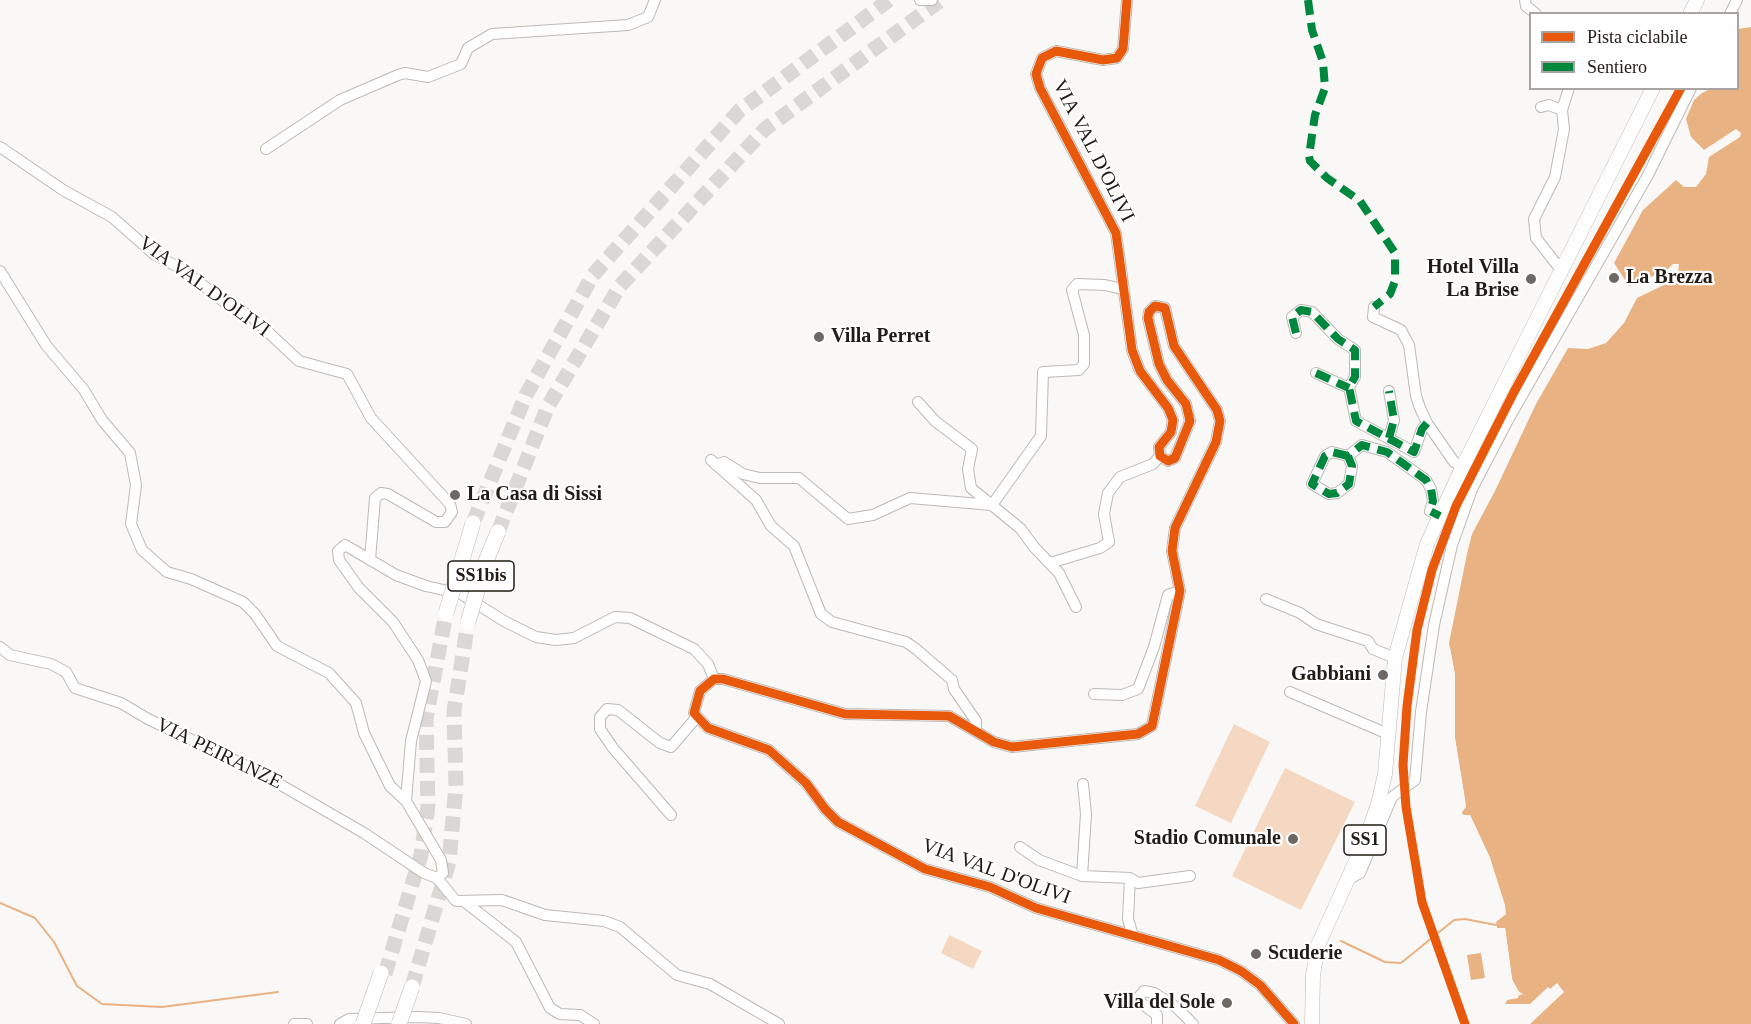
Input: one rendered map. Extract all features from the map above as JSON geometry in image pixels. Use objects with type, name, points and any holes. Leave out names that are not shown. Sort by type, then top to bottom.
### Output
[{"type":"highway","name":"SS1bis","points":[[446,613],[473,523]]},
{"type":"highway","name":"SS1bis","points":[[468,622],[486,561],[498,532]]},
{"type":"highway","points":[[363,1024],[372,1007],[383,974],[372,1024]]},
{"type":"highway","points":[[401,1024],[412,987]]},
{"type":"main road","name":"SS1","points":[[1312,1024],[1312,975],[1318,945],[1378,804],[1385,774],[1395,658],[1400,649],[1415,581],[1440,516],[1463,466],[1652,90]]},
{"type":"street","points":[[266,149],[340,100],[398,75],[405,73],[428,77],[461,64],[468,48],[492,34],[617,26],[640,22],[651,12],[655,0]]},
{"type":"street","points":[[920,0],[932,0]]},
{"type":"street","name":"VIA VAL D'OLIVI","points":[[1127,0],[1123,49],[1117,58],[1103,60],[1056,51],[1042,58],[1036,74],[1040,88],[1113,224],[1132,350],[1136,363],[1168,408],[1173,420],[1171,432],[1159,447],[1160,456]]},
{"type":"street","points":[[1525,0],[1526,6],[1534,12]]},
{"type":"street","points":[[1561,270],[1536,238],[1534,219],[1555,177],[1564,129],[1562,110],[1568,90]]},
{"type":"street","points":[[1347,880],[1360,873],[1392,797],[1415,780],[1421,712],[1434,625],[1452,545],[1472,489],[1508,420],[1648,175],[1690,90]]},
{"type":"street","points":[[1541,107],[1549,105],[1562,110]]},
{"type":"street","name":"VIA VAL D'OLIVI","points":[[0,147],[63,190],[112,217],[155,255],[182,269],[223,301],[252,317],[300,361],[348,374],[371,418],[450,504],[452,512],[445,522],[436,522],[388,494],[381,493],[375,498],[370,560]]},
{"type":"street","points":[[0,271],[46,345],[84,390],[102,420],[130,453],[136,484],[131,524],[142,550],[167,572],[191,579],[243,602],[255,614],[277,646],[329,673],[356,703],[364,733],[390,786],[406,801],[441,860],[443,873],[436,878]]},
{"type":"street","points":[[992,505],[1041,436],[1043,404],[1040,380],[1043,372],[1078,370],[1084,364],[1084,335],[1072,290],[1077,284],[1105,285],[1122,289]]},
{"type":"street","points":[[671,815],[613,748],[600,729],[600,717],[607,709],[618,710],[660,743],[671,747],[696,718],[693,709],[696,697],[714,679],[730,680],[860,717],[942,715],[1000,744],[1012,747],[1138,734],[1149,730],[1156,716],[1180,591],[1172,551],[1174,528],[1216,442],[1220,421],[1210,399],[1181,360],[1174,346],[1166,311],[1160,306],[1149,312],[1154,344],[1163,373],[1186,404],[1190,421],[1175,458],[1168,461],[1160,456],[1153,464],[1120,477],[1108,493],[1104,514],[1109,542],[1050,563]]},
{"type":"street","points":[[1374,308],[1373,317],[1401,330],[1409,345],[1416,396],[1427,423],[1454,462],[1463,466]]},
{"type":"street","points":[[1296,333],[1292,317],[1301,310],[1312,312],[1338,339],[1355,350],[1355,377],[1349,388],[1356,421],[1408,451],[1414,452],[1422,429],[1427,423]]},
{"type":"street","points":[[1316,373],[1349,388]]},
{"type":"street","points":[[1389,392],[1394,420],[1389,438]]},
{"type":"street","points":[[918,402],[935,421],[972,449],[968,469],[971,488],[1021,529],[1068,588],[1076,607]]},
{"type":"street","points":[[1348,456],[1362,445],[1387,452],[1426,480],[1431,489],[1433,501],[1430,511],[1440,516]]},
{"type":"street","points":[[976,730],[976,721],[954,689],[951,680],[916,649],[906,642],[832,622],[821,614],[794,546],[771,526],[756,500],[714,463],[724,462],[744,474],[760,478],[799,478],[848,519],[873,514],[910,498],[992,505]]},
{"type":"street","points":[[406,801],[411,741],[426,681],[418,660],[393,622],[351,579],[339,560],[338,550],[345,545],[411,582],[461,594],[504,621],[536,637],[556,640],[574,638],[615,617],[630,618],[694,649],[708,664],[714,679]]},
{"type":"street","points":[[1094,694],[1122,695],[1138,689],[1154,646],[1167,595],[1180,591]]},
{"type":"street","points":[[1266,599],[1300,613],[1316,624],[1368,641],[1373,649],[1395,658]]},
{"type":"street","name":"VIA PEIRANZE","points":[[0,646],[10,655],[39,661],[60,669],[66,672],[75,688],[121,703],[148,719],[255,770],[364,833],[424,873],[436,878],[452,898],[465,902],[516,942],[549,1008],[560,1014],[580,1015],[594,1024]]},
{"type":"street","points":[[1290,692],[1388,734]]},
{"type":"street","name":"VIA VAL D'OLIVI","points":[[696,718],[708,728],[769,750],[806,783],[825,809],[838,822],[925,869],[990,887],[1036,908],[1208,957],[1235,968],[1260,985],[1294,1024]]},
{"type":"street","points":[[1082,876],[1086,814],[1083,784]]},
{"type":"street","points":[[1020,847],[1039,860],[1082,876],[1130,878],[1138,884],[1190,876]]},
{"type":"street","points":[[1130,878],[1128,919],[1133,936]]},
{"type":"street","points":[[465,902],[502,900],[545,915],[604,921],[620,927],[677,975],[710,984],[779,1024]]},
{"type":"street","points":[[1157,1024],[1157,1015],[1138,998],[1144,991],[1154,993],[1176,1007],[1193,1024]]},
{"type":"street","points":[[340,1024],[350,1019],[418,1017],[439,1018],[466,1024]]},
{"type":"street","points":[[294,1024],[299,1022],[307,1024]]},
{"type":"shaded area","points":[[1751,27],[1751,1024],[1530,1024],[1564,992],[1557,983],[1550,989],[1548,987],[1530,1004],[1504,1004],[1507,1000],[1518,998],[1519,992],[1512,979],[1505,928],[1497,929],[1495,922],[1506,914],[1505,905],[1490,858],[1470,815],[1462,815],[1466,806],[1455,738],[1455,675],[1449,643],[1467,554],[1472,534],[1536,404],[1568,348],[1588,349],[1606,343],[1624,323],[1637,298],[1674,280],[1678,274],[1679,264],[1673,264],[1667,270],[1629,286],[1614,263],[1643,210],[1676,180],[1684,187],[1696,187],[1706,174],[1709,157],[1740,137],[1741,133],[1736,129],[1704,150],[1691,137],[1686,119],[1694,100],[1702,93],[1708,90],[1739,90],[1739,29]]},
{"type":"shaded area","name":"Stadio Comunale","points":[[1234,724],[1270,742],[1231,823],[1195,806]]},
{"type":"shaded area","name":"Stadio Comunale","points":[[1285,768],[1355,802],[1301,910],[1232,876]]},
{"type":"shaded area","points":[[949,935],[982,951],[973,969],[941,953]]},
{"type":"shaded area","points":[[1481,953],[1485,978],[1471,980],[1467,955]]},
{"type":"pier","points":[[1450,648],[1455,675],[1455,738],[1466,807],[1462,812],[1463,815],[1470,815],[1490,858],[1506,914],[1496,922],[1497,928],[1505,928],[1512,979],[1516,990],[1523,994],[1507,1000],[1504,1006],[1501,1004],[1503,1000],[1517,995],[1509,979],[1502,930],[1495,931],[1492,922],[1502,913],[1502,906],[1488,859],[1468,818],[1461,817],[1459,812],[1463,806],[1452,738],[1452,675],[1447,649]]},
{"type":"waterway","points":[[0,903],[35,918],[54,942],[77,986],[102,1004],[162,1007],[278,992]]},
{"type":"waterway","points":[[1341,941],[1385,962],[1401,963],[1454,920],[1465,919],[1496,925]]},
{"type":"tunnel","points":[[473,523],[526,395],[593,275],[739,111],[889,0]]},
{"type":"tunnel","points":[[498,532],[548,406],[620,286],[765,129],[941,0]]},
{"type":"tunnel","points":[[385,974],[421,855],[428,806],[426,719],[446,613]]},
{"type":"tunnel","points":[[412,987],[449,862],[456,786],[454,711],[468,622]]},
{"type":"marked path","points":[[1308,0],[1312,30],[1323,62],[1325,88],[1315,115],[1310,161],[1327,178],[1360,201],[1395,253],[1395,281],[1390,294],[1374,307]]},
{"type":"marked path","points":[[1296,333],[1292,317],[1301,310],[1312,312],[1338,339],[1355,350],[1355,377],[1349,387],[1356,421],[1414,452],[1422,429],[1427,423]]},
{"type":"marked path","points":[[1316,373],[1349,388]]},
{"type":"marked path","points":[[1389,391],[1394,420],[1389,438]]},
{"type":"marked path","points":[[1348,456],[1332,452],[1325,456],[1312,484],[1329,494],[1337,493],[1349,484],[1352,466],[1348,456],[1362,445],[1387,452],[1426,480],[1431,489],[1433,501],[1430,511],[1440,516]]},
{"type":"cycle path","points":[[1127,0],[1123,49],[1117,58],[1103,60],[1056,51],[1042,58],[1036,74],[1040,88],[1116,233],[1132,350],[1140,371],[1168,408],[1173,420],[1171,432],[1159,447],[1160,456],[1168,461],[1175,458],[1190,421],[1186,404],[1167,380],[1159,364],[1148,318],[1149,312],[1155,306],[1165,308],[1174,346],[1217,410],[1220,421],[1216,442],[1175,528],[1172,551],[1180,591],[1152,726],[1138,734],[1012,747],[994,742],[949,716],[845,714],[723,679],[714,679],[700,691],[694,713],[708,728],[769,750],[806,783],[825,809],[838,822],[925,869],[990,887],[1036,908],[1219,960],[1241,971],[1260,985],[1294,1024]]},
{"type":"cycle path","points":[[1465,1024],[1422,902],[1406,807],[1403,765],[1407,706],[1417,630],[1432,570],[1456,506],[1514,392],[1680,90]]},
{"type":"place","name":"La Brezza","points":[[1614,278]]},
{"type":"place","name":"Hotel Villa La Brise","points":[[1531,279]]},
{"type":"place","name":"Villa Perret","points":[[819,337]]},
{"type":"place","name":"La Casa di Sissi","points":[[455,495]]},
{"type":"place","name":"Gabbiani","points":[[1383,675]]},
{"type":"place","name":"Stadio Comunale","points":[[1293,839]]},
{"type":"place","name":"Scuderie","points":[[1256,954]]},
{"type":"place","name":"Villa del Sole","points":[[1227,1003]]}]
